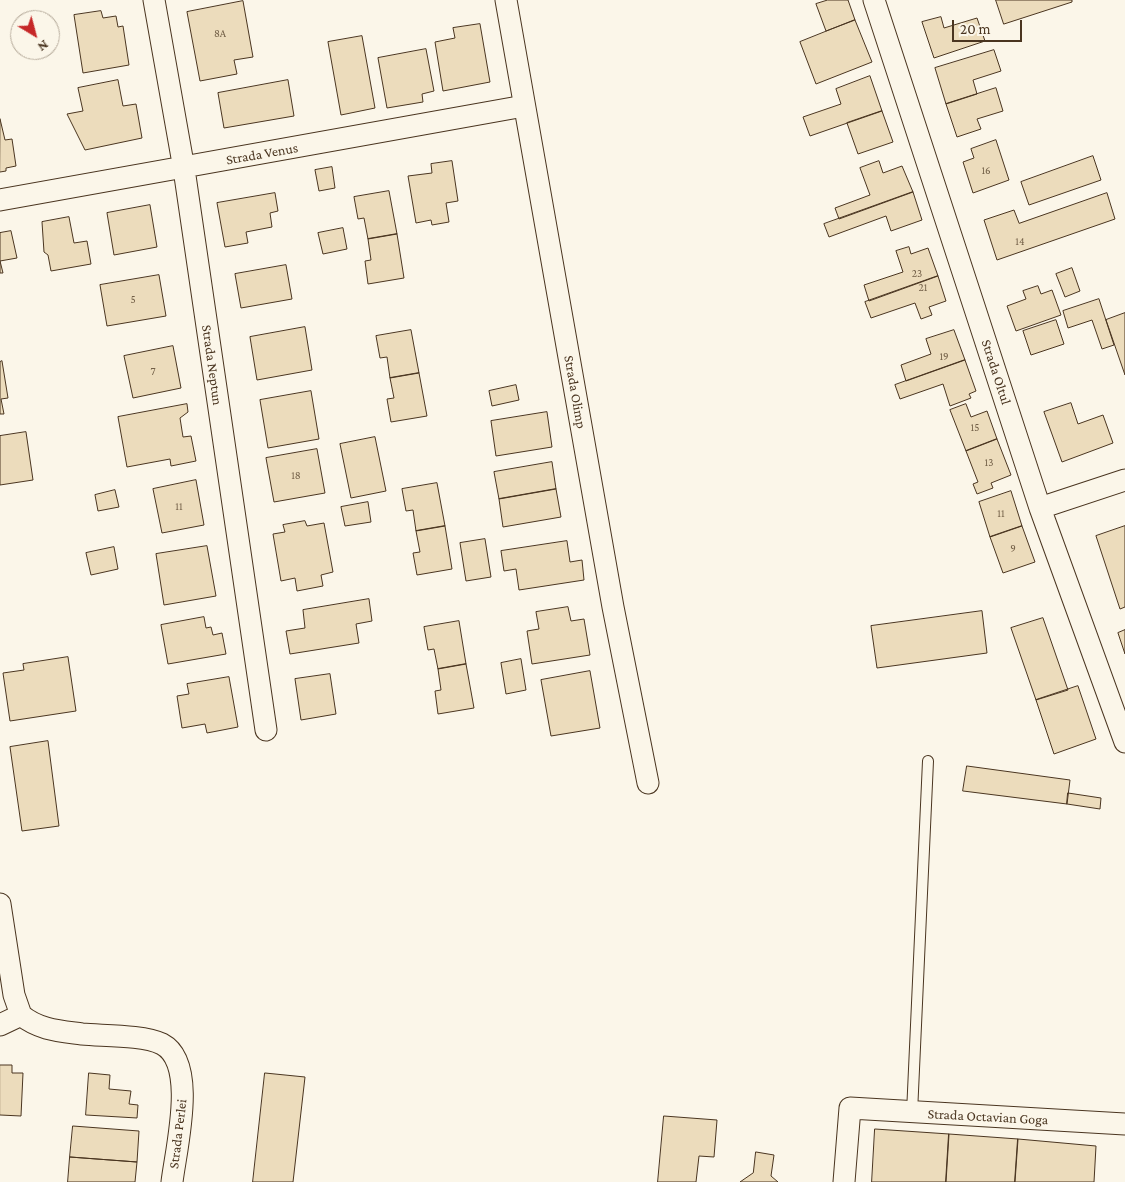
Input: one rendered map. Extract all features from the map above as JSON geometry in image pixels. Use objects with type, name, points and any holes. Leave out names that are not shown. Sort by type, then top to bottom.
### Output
[{"type":"street","name":"Strada Neptun","points":[[154,0],[184,168],[266,730]]},
{"type":"street","name":"Strada Olimp","points":[[506,0],[613,606],[648,783]]},
{"type":"street","name":"Strada Oltul","points":[[874,0],[1040,508],[1125,742]]},
{"type":"street","name":"Strada Venus","points":[[0,200],[524,106]]},
{"type":"street","points":[[1040,508],[1125,480]]},
{"type":"street","points":[[0,904],[14,995],[21,1015],[0,1025]]},
{"type":"street","name":"Strada Perlei","points":[[21,1015],[31,1023],[55,1031],[147,1040],[162,1044],[173,1052],[180,1066],[184,1087],[172,1182]]},
{"type":"street","name":"Strada Octavian Goga","points":[[844,1182],[850,1108],[1125,1124]]},
{"type":"lane","points":[[912,1113],[928,761]]},
{"type":"building","points":[[828,0],[848,0],[855,20],[826,31],[816,4]]},
{"type":"building","points":[[996,0],[1072,0],[1072,2],[1004,24]]},
{"type":"building","points":[[243,1],[253,57],[234,60],[237,74],[200,81],[187,12]]},
{"type":"building","points":[[101,11],[103,18],[116,16],[118,27],[123,26],[129,65],[83,73],[74,15]]},
{"type":"building","points":[[941,17],[944,28],[977,18],[985,41],[934,58],[922,22]]},
{"type":"building","points":[[855,20],[872,62],[816,84],[800,42]]},
{"type":"building","points":[[480,24],[490,82],[443,91],[435,42],[455,38],[453,28]]},
{"type":"building","points":[[362,36],[375,108],[341,115],[328,42]]},
{"type":"building","points":[[426,49],[434,91],[422,94],[423,102],[387,108],[378,58]]},
{"type":"building","points":[[994,50],[1001,71],[973,80],[977,94],[946,104],[935,68]]},
{"type":"building","points":[[870,76],[882,111],[810,136],[803,117],[841,104],[836,89]]},
{"type":"building","points":[[118,80],[123,106],[136,104],[142,138],[85,150],[67,114],[83,111],[78,88]]},
{"type":"building","points":[[288,80],[294,116],[224,128],[218,93]]},
{"type":"building","points":[[996,88],[1003,111],[977,119],[981,129],[957,137],[946,104]]},
{"type":"building","points":[[882,111],[893,142],[858,154],[847,123]]},
{"type":"building","points":[[0,119],[5,140],[12,139],[16,166],[6,168],[6,171],[0,172]]},
{"type":"building","points":[[996,140],[1009,180],[973,193],[963,162],[974,158],[971,149]]},
{"type":"building","points":[[1093,156],[1101,180],[1029,205],[1021,182]]},
{"type":"building","points":[[452,161],[458,201],[446,203],[449,222],[432,225],[431,220],[416,223],[408,176],[432,173],[431,164]]},
{"type":"building","points":[[879,161],[883,173],[902,166],[913,192],[839,219],[835,208],[870,195],[860,168]]},
{"type":"building","points":[[332,167],[335,188],[319,191],[315,170]]},
{"type":"building","points":[[389,191],[397,234],[368,239],[364,218],[358,219],[354,197]]},
{"type":"building","points":[[913,192],[922,220],[891,231],[886,216],[829,237],[824,224]]},
{"type":"building","points":[[275,193],[278,211],[270,213],[272,227],[246,232],[248,243],[225,247],[217,203]]},
{"type":"building","points":[[1107,193],[1115,219],[997,260],[984,220],[1014,210],[1019,223]]},
{"type":"building","points":[[150,205],[157,247],[114,255],[107,213]]},
{"type":"building","points":[[69,217],[74,243],[87,241],[91,264],[51,271],[48,255],[44,252],[42,222]]},
{"type":"building","points":[[343,228],[347,249],[323,254],[318,233]]},
{"type":"building","points":[[11,231],[17,258],[0,261],[0,233]]},
{"type":"building","points":[[397,234],[404,278],[368,284],[365,261],[371,260],[368,239]]},
{"type":"building","points":[[909,247],[911,254],[928,248],[938,276],[869,301],[864,285],[903,272],[896,251]]},
{"type":"building","points":[[0,261],[3,273],[0,273]]},
{"type":"building","points":[[286,265],[292,299],[241,308],[235,274]]},
{"type":"building","points":[[1072,268],[1080,291],[1065,297],[1056,274]]},
{"type":"building","points":[[159,275],[166,316],[107,326],[100,285]]},
{"type":"building","points":[[938,276],[946,301],[929,307],[932,315],[921,319],[915,303],[871,318],[865,302]]},
{"type":"building","points":[[1038,286],[1041,294],[1052,290],[1061,315],[1016,331],[1007,306],[1026,299],[1023,291]]},
{"type":"building","points":[[1099,299],[1114,345],[1102,349],[1092,320],[1068,328],[1063,311]]},
{"type":"building","points":[[1125,313],[1125,375],[1106,320]]},
{"type":"building","points":[[1056,320],[1064,344],[1031,355],[1023,331]]},
{"type":"building","points":[[305,327],[312,370],[257,380],[250,337]]},
{"type":"building","points":[[411,330],[419,373],[390,378],[387,357],[380,358],[376,336]]},
{"type":"building","points":[[954,330],[965,360],[906,381],[901,365],[931,354],[926,339]]},
{"type":"building","points":[[173,346],[181,388],[133,398],[124,356]]},
{"type":"building","points":[[965,360],[976,391],[969,394],[971,398],[950,406],[943,384],[900,399],[895,385]]},
{"type":"building","points":[[2,361],[8,398],[1,399],[4,414],[0,414],[0,362]]},
{"type":"building","points":[[419,373],[427,416],[391,422],[387,399],[394,398],[390,378]]},
{"type":"building","points":[[516,385],[519,400],[492,406],[489,391]]},
{"type":"building","points":[[311,391],[319,439],[268,448],[260,400]]},
{"type":"building","points":[[1071,403],[1078,424],[1103,415],[1113,443],[1062,462],[1044,412]]},
{"type":"building","points":[[187,404],[188,412],[180,418],[183,437],[191,436],[196,461],[171,466],[170,459],[127,467],[118,417]]},
{"type":"building","points":[[966,404],[971,417],[987,411],[997,439],[966,451],[950,410]]},
{"type":"building","points":[[547,412],[552,447],[496,456],[491,421]]},
{"type":"building","points":[[26,432],[33,480],[0,485],[0,436]]},
{"type":"building","points":[[375,437],[386,491],[351,498],[340,444]]},
{"type":"building","points":[[997,439],[1011,475],[991,483],[993,488],[977,494],[973,484],[978,482],[966,451]]},
{"type":"building","points":[[317,449],[325,493],[274,502],[266,458]]},
{"type":"building","points":[[552,462],[556,489],[499,499],[494,472]]},
{"type":"building","points":[[196,480],[204,525],[162,533],[153,489]]},
{"type":"building","points":[[437,483],[445,526],[416,531],[413,510],[406,511],[402,489]]},
{"type":"building","points":[[556,489],[561,517],[503,527],[499,499]]},
{"type":"building","points":[[115,490],[119,507],[98,511],[95,495]]},
{"type":"building","points":[[1011,491],[1022,526],[990,537],[979,502]]},
{"type":"building","points":[[368,502],[371,522],[345,526],[341,507]]},
{"type":"building","points":[[305,521],[307,526],[324,523],[333,572],[321,575],[323,586],[297,591],[295,578],[281,581],[273,534],[285,532],[283,525]]},
{"type":"building","points":[[445,526],[452,569],[417,575],[413,553],[420,552],[416,531]]},
{"type":"building","points":[[1022,526],[1035,562],[1003,573],[990,537]]},
{"type":"building","points":[[1125,526],[1125,607],[1120,609],[1096,536]]},
{"type":"building","points":[[485,539],[491,577],[466,581],[460,543]]},
{"type":"building","points":[[567,541],[570,562],[582,560],[584,580],[519,590],[516,569],[504,571],[501,551]]},
{"type":"building","points":[[207,546],[216,596],[164,605],[156,554]]},
{"type":"building","points":[[114,547],[118,569],[91,575],[86,553]]},
{"type":"building","points":[[369,599],[372,621],[356,624],[359,643],[290,654],[286,631],[305,628],[303,610]]},
{"type":"building","points":[[568,607],[571,621],[584,619],[590,655],[532,664],[527,631],[539,629],[536,612]]},
{"type":"building","points":[[982,611],[987,653],[877,668],[871,626]]},
{"type":"building","points":[[204,617],[206,628],[211,627],[213,635],[222,633],[226,654],[168,664],[161,625]]},
{"type":"building","points":[[1043,618],[1068,690],[1036,700],[1011,628]]},
{"type":"building","points":[[459,621],[466,664],[438,669],[434,649],[428,650],[424,627]]},
{"type":"building","points":[[1125,630],[1125,654],[1118,633]]},
{"type":"building","points":[[68,657],[76,711],[10,721],[3,673],[24,670],[23,664]]},
{"type":"building","points":[[521,659],[526,690],[506,694],[501,663]]},
{"type":"building","points":[[466,664],[474,708],[438,714],[435,691],[441,690],[438,669]]},
{"type":"building","points":[[590,671],[600,728],[551,736],[541,680]]},
{"type":"building","points":[[330,674],[336,714],[301,720],[295,679]]},
{"type":"building","points":[[229,677],[238,727],[207,733],[205,724],[182,728],[177,696],[189,694],[187,684]]},
{"type":"building","points":[[1078,686],[1096,739],[1054,754],[1036,700]]},
{"type":"building","points":[[48,741],[59,826],[22,831],[10,747]]},
{"type":"building","points":[[967,766],[1070,780],[1067,804],[963,791]]},
{"type":"building","points":[[1068,793],[1101,798],[1100,809],[1067,804]]},
{"type":"building","points":[[0,1065],[12,1065],[12,1073],[23,1073],[21,1116],[0,1115]]},
{"type":"building","points":[[89,1073],[110,1075],[109,1089],[131,1091],[129,1104],[138,1105],[137,1118],[86,1115]]},
{"type":"building","points":[[265,1073],[305,1077],[293,1182],[253,1182]]},
{"type":"building","points":[[664,1116],[717,1120],[714,1157],[699,1156],[696,1182],[658,1182]]},
{"type":"building","points":[[73,1126],[139,1131],[137,1162],[70,1157]]},
{"type":"building","points":[[875,1129],[949,1134],[946,1182],[872,1182]]},
{"type":"building","points":[[949,1134],[1018,1139],[1015,1182],[946,1182]]},
{"type":"building","points":[[1018,1139],[1096,1146],[1094,1182],[1015,1182]]},
{"type":"building","points":[[756,1152],[774,1155],[771,1176],[778,1182],[740,1182],[753,1173]]},
{"type":"building","points":[[70,1157],[137,1162],[135,1182],[68,1182]]}]
